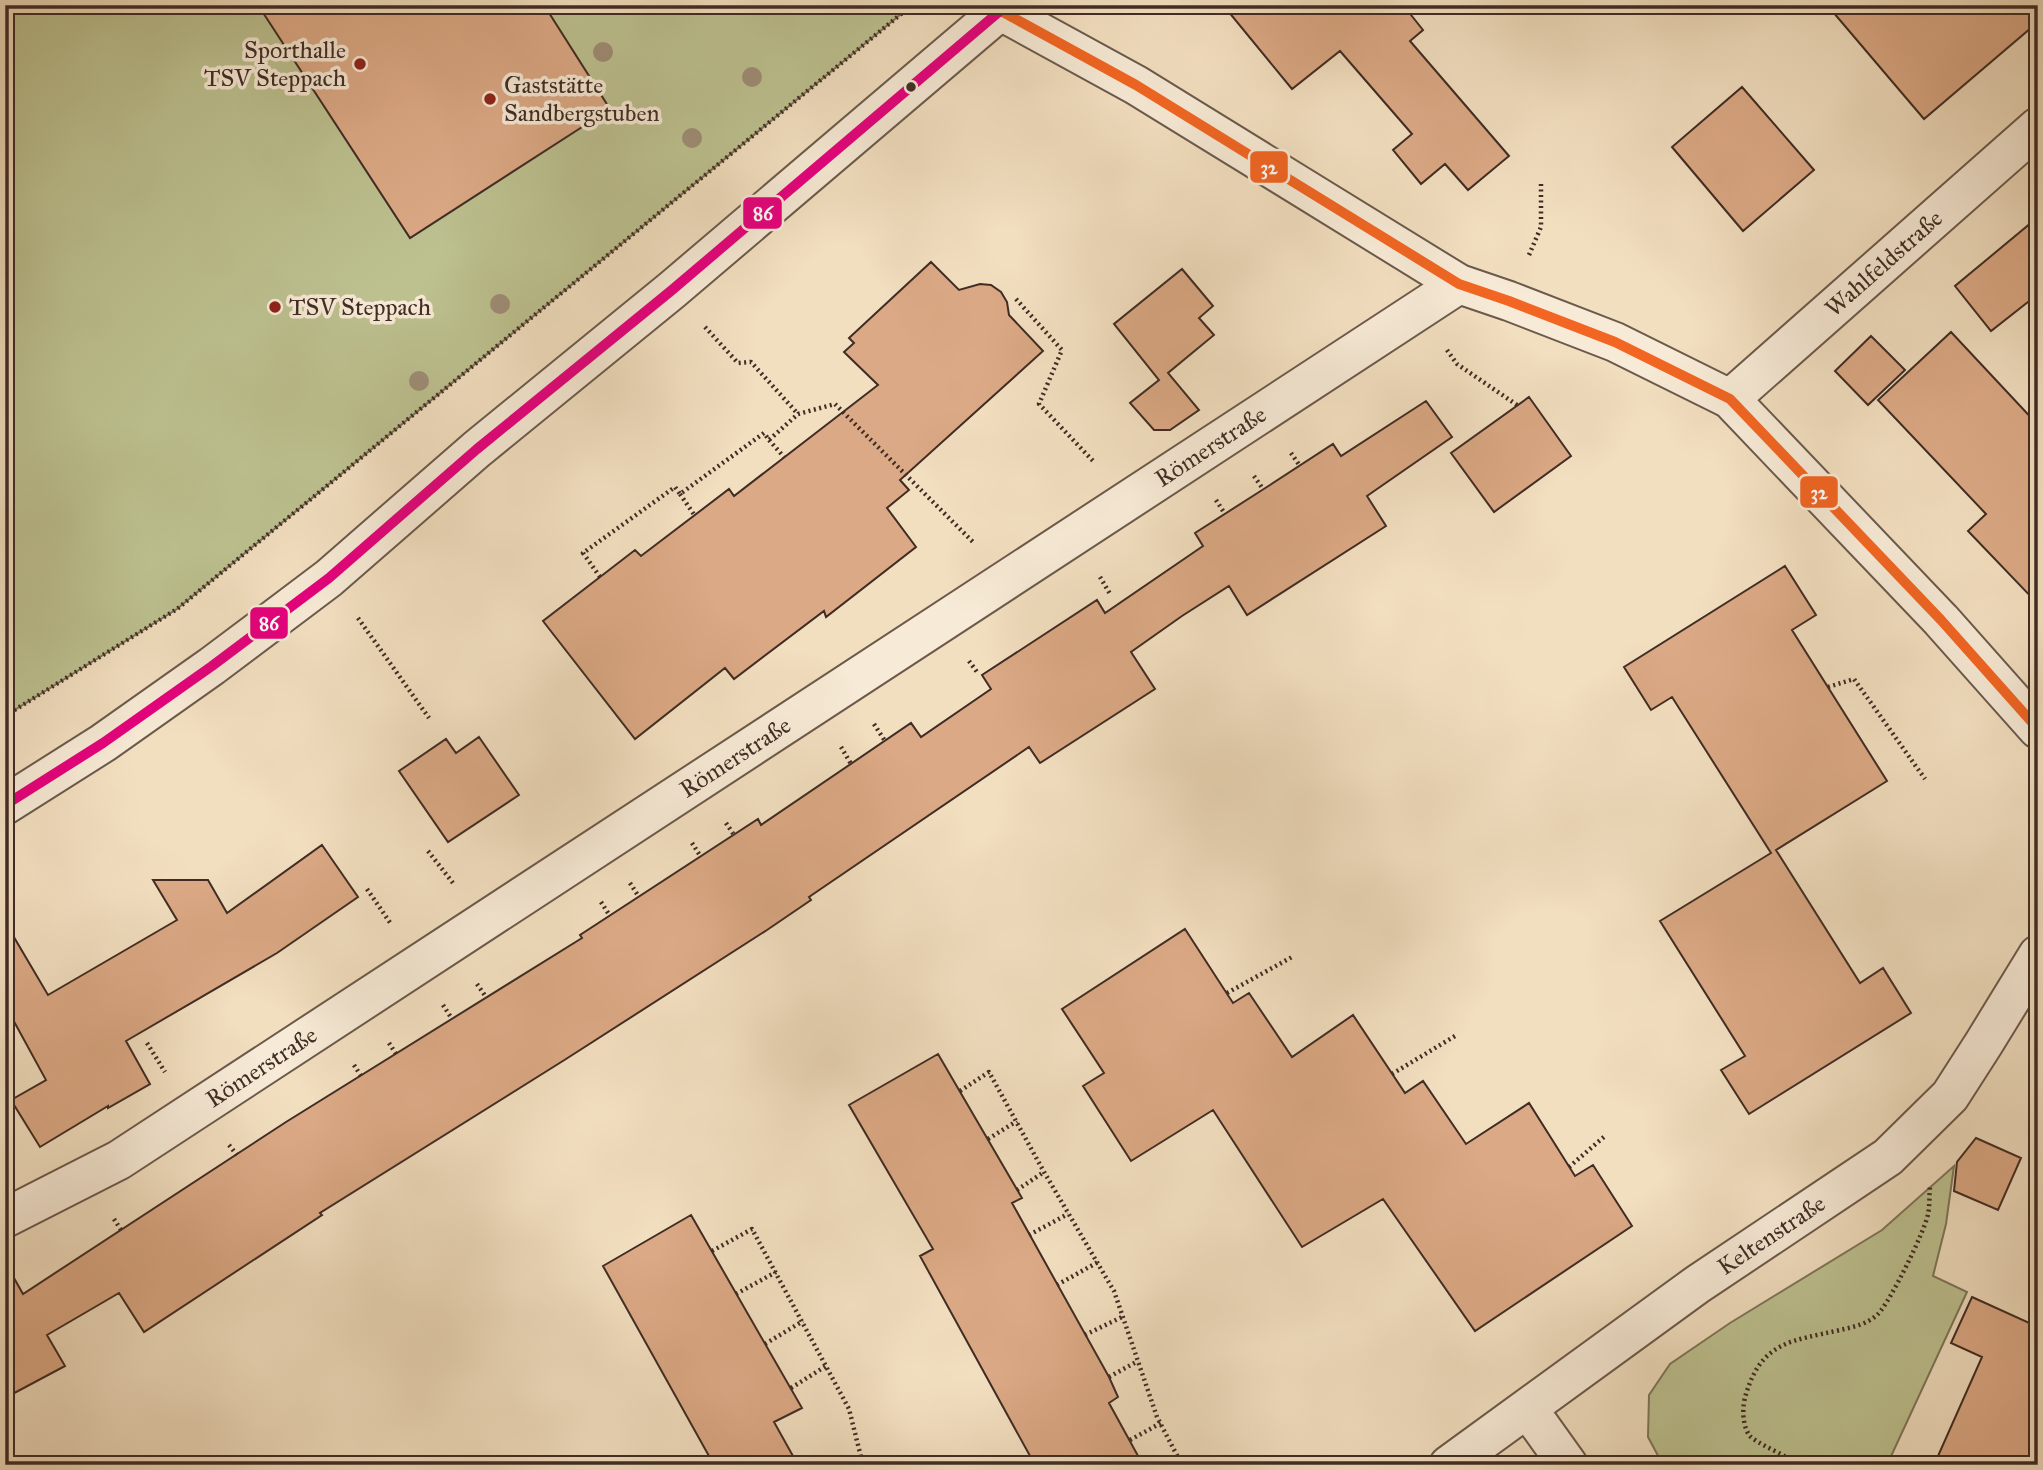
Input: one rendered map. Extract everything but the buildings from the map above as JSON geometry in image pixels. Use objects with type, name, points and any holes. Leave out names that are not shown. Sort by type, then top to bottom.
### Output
[{"type":"street","points":[[5,805],[103,743],[329,578],[477,449],[672,290],[1000,7],[1054,42],[1136,85],[1459,284],[1615,342],[1730,399],[1941,621],[2038,729]]},
{"type":"street","name":"Wahlfeldstraße","points":[[1730,399],[2038,127]]},
{"type":"street","name":"Römerstraße","points":[[5,1218],[118,1160],[1459,284]]},
{"type":"street","name":"Keltenstraße","points":[[1448,1465],[1698,1284],[1888,1157],[1950,1096],[2038,955]]},
{"type":"street","points":[[1528,1409],[1568,1465]]},
{"type":"path","points":[[5,716],[177,609],[912,5]]},
{"type":"path","points":[[1509,301],[1541,227],[1541,184]]},
{"type":"path","points":[[672,290],[738,363],[751,362],[799,414]]},
{"type":"path","points":[[1016,299],[1062,350],[1039,404],[1131,500]]},
{"type":"path","points":[[1418,311],[1457,364],[1517,405]]},
{"type":"path","points":[[769,440],[799,414],[835,404],[1009,579]]},
{"type":"path","points":[[680,494],[764,433],[785,457]]},
{"type":"path","points":[[600,577],[583,553],[675,487],[695,516]]},
{"type":"path","points":[[329,578],[429,718]]},
{"type":"path","points":[[1828,687],[1854,678],[1926,779]]},
{"type":"path","points":[[1227,993],[1292,957]]},
{"type":"path","points":[[1392,1074],[1455,1037]]},
{"type":"path","points":[[960,1091],[989,1072],[1068,1214],[1098,1262],[1124,1316],[1161,1423],[1182,1465]]},
{"type":"path","points":[[988,1139],[1017,1121]]},
{"type":"path","points":[[1799,1465],[1785,1454],[1750,1437],[1744,1424],[1744,1399],[1752,1373],[1773,1350],[1794,1340],[1859,1326],[1879,1314],[1906,1267],[1928,1215],[1930,1188],[1914,1133]]},
{"type":"path","points":[[1569,1167],[1605,1136]]},
{"type":"path","points":[[1017,1190],[1044,1172]]},
{"type":"path","points":[[1029,1236],[1068,1214]]},
{"type":"path","points":[[712,1251],[752,1229],[849,1409],[862,1464]]},
{"type":"path","points":[[1057,1285],[1098,1262]]},
{"type":"path","points":[[736,1294],[776,1272]]},
{"type":"path","points":[[1085,1335],[1124,1316]]},
{"type":"path","points":[[765,1344],[803,1321]]},
{"type":"path","points":[[1109,1377],[1138,1361]]},
{"type":"path","points":[[791,1388],[826,1366]]},
{"type":"path","points":[[1129,1440],[1161,1423]]},
{"type":"green space","name":"TSV Steppach","points":[[5,5],[912,5],[177,609],[5,716]]},
{"type":"green space","points":[[1954,1166],[1946,1224],[1933,1276],[1967,1292],[1887,1465],[1663,1465],[1648,1437],[1649,1395],[1670,1364],[1730,1323],[1882,1230]]},
{"type":"transit line","name":"32","points":[[990,5],[1136,85],[1459,284],[1615,342],[1730,399],[1941,620],[2038,729]]},
{"type":"transit line","name":"86","points":[[5,805],[103,743],[329,578],[477,449],[672,290],[1007,5]]},
{"type":"place","name":"Sporthalle TSV Steppach","points":[[360,64]]},
{"type":"place","name":"Gaststätte Sandbergstuben","points":[[490,99]]},
{"type":"place","name":"TSV Steppach","points":[[275,307]]}]
